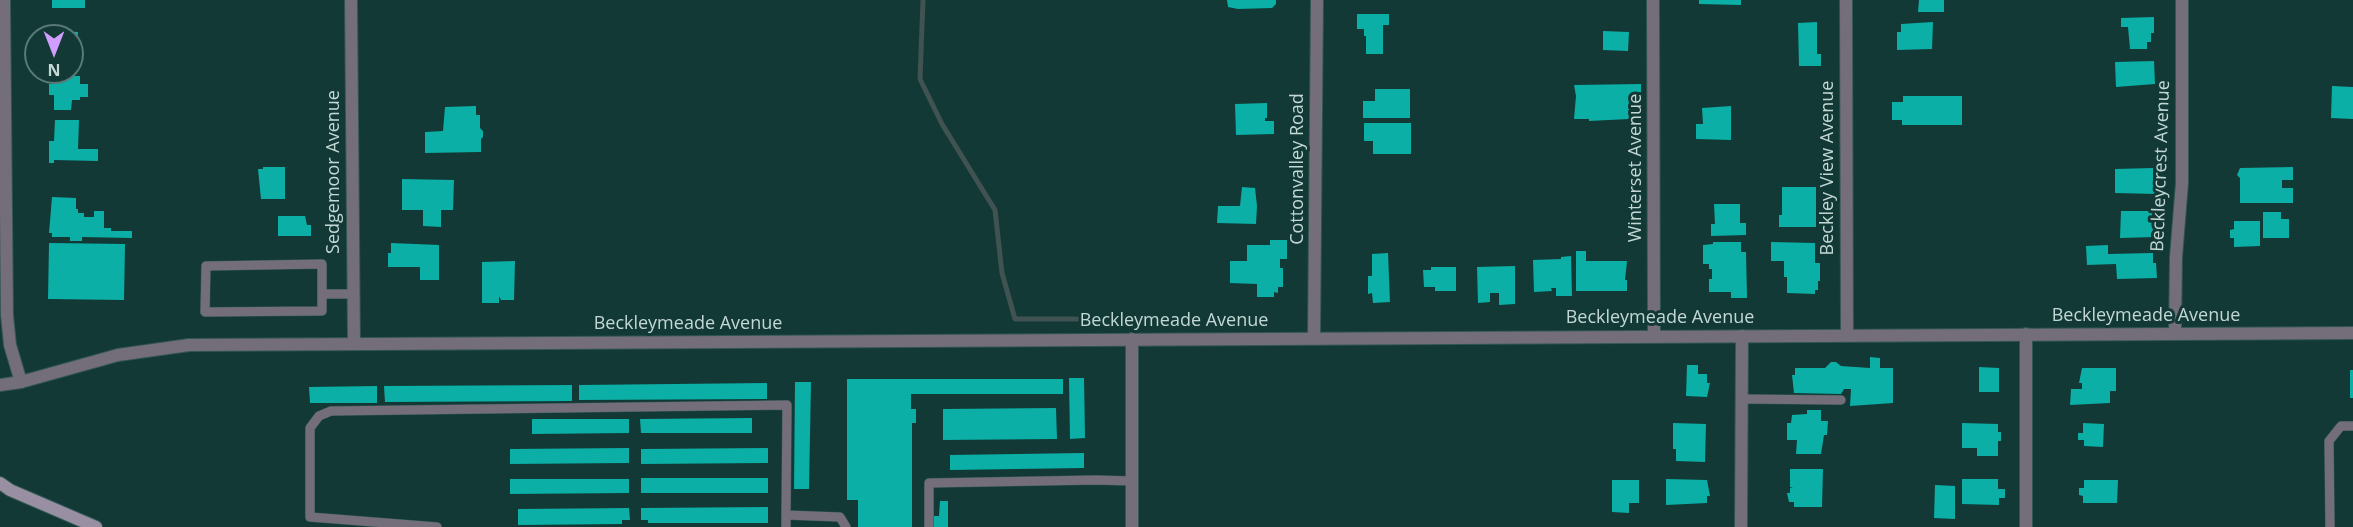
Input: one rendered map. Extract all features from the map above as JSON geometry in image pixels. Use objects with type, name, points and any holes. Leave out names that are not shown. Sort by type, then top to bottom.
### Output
[{"type":"main road","points":[[0,483],[21,495],[96,527]]},
{"type":"street","points":[[4,0],[7,315],[10,345],[21,381]]},
{"type":"street","name":"Sedgemoor Avenue","points":[[351,0],[354,344]]},
{"type":"street","name":"Cottonvalley Road","points":[[1314,338],[1317,0]]},
{"type":"street","name":"Winterset Avenue","points":[[1653,0],[1654,336]]},
{"type":"street","name":"Beckley View Avenue","points":[[1846,0],[1846,335]]},
{"type":"street","name":"Beckleycrest Avenue","points":[[2175,333],[2176,257],[2182,183],[2182,0]]},
{"type":"street","name":"Beckleymeade Avenue","points":[[0,385],[152,348],[189,345],[2353,333]]},
{"type":"street","points":[[2026,334],[2026,527]]},
{"type":"street","points":[[1741,527],[1742,336]]},
{"type":"street","points":[[1132,339],[1132,527]]},
{"type":"lane","points":[[322,264],[322,294],[322,311],[205,312],[206,266],[322,264]]},
{"type":"lane","points":[[322,294],[353,294]]},
{"type":"lane","points":[[1742,399],[1841,400]]},
{"type":"lane","points":[[436,527],[310,517],[310,428],[319,416],[331,411],[787,405],[786,527]]},
{"type":"lane","points":[[2330,527],[2329,441],[2341,426],[2353,426]]},
{"type":"lane","points":[[929,527],[929,483],[1132,481]]},
{"type":"lane","points":[[786,516],[840,517],[846,527]]},
{"type":"building","points":[[52,0],[85,0],[85,8],[52,8]]},
{"type":"building","points":[[1227,0],[1276,0],[1276,4],[1272,8],[1238,9],[1228,7]]},
{"type":"building","points":[[1699,0],[1741,0],[1741,5],[1699,4]]},
{"type":"building","points":[[1919,0],[1944,0],[1944,12],[1918,12]]},
{"type":"building","points":[[1357,14],[1389,14],[1389,25],[1383,25],[1383,54],[1366,54],[1366,36],[1364,36],[1364,29],[1357,29]]},
{"type":"building","points":[[2154,17],[2154,33],[2151,33],[2151,42],[2147,42],[2147,49],[2130,49],[2128,27],[2121,27],[2121,18]]},
{"type":"building","points":[[1817,22],[1817,54],[1821,54],[1821,66],[1799,66],[1798,23]]},
{"type":"building","points":[[1933,22],[1932,49],[1897,50],[1897,32],[1901,32],[1901,24]]},
{"type":"building","points":[[1603,31],[1629,32],[1628,51],[1603,50]]},
{"type":"building","points":[[2154,61],[2155,84],[2116,87],[2115,62]]},
{"type":"building","points":[[49,84],[88,84],[88,97],[72,100],[71,110],[54,110],[54,95],[49,95]]},
{"type":"building","points":[[1641,84],[1641,96],[1629,96],[1629,119],[1589,121],[1589,119],[1574,119],[1576,96],[1574,85]]},
{"type":"building","points":[[2332,86],[2353,87],[2353,119],[2331,118]]},
{"type":"building","points":[[1375,89],[1410,89],[1410,118],[1363,118],[1363,101],[1375,101]]},
{"type":"building","points":[[1903,96],[1962,96],[1962,125],[1902,125],[1902,120],[1892,120],[1892,102],[1903,102]]},
{"type":"building","points":[[1267,103],[1265,121],[1274,121],[1274,134],[1236,135],[1235,104]]},
{"type":"building","points":[[476,106],[476,115],[480,115],[480,128],[483,131],[481,152],[425,153],[425,132],[443,131],[445,107]]},
{"type":"building","points":[[1731,106],[1731,140],[1696,139],[1696,124],[1703,124],[1702,108]]},
{"type":"building","points":[[55,120],[79,120],[78,149],[98,149],[98,161],[54,160],[54,163],[49,163],[49,141],[54,141]]},
{"type":"building","points":[[1364,123],[1411,123],[1411,154],[1373,154],[1373,141],[1364,141]]},
{"type":"building","points":[[263,167],[285,167],[285,199],[261,199],[258,169],[263,169]]},
{"type":"building","points":[[2293,167],[2293,180],[2282,180],[2282,188],[2293,188],[2293,203],[2240,203],[2240,178],[2237,175],[2240,168]]},
{"type":"building","points":[[2153,168],[2153,183],[2157,183],[2157,194],[2115,193],[2115,169]]},
{"type":"building","points":[[402,179],[454,180],[453,210],[441,210],[441,227],[423,226],[423,210],[402,210]]},
{"type":"building","points":[[1242,187],[1255,188],[1256,224],[1217,223],[1218,206],[1240,206]]},
{"type":"building","points":[[1782,187],[1816,187],[1816,227],[1779,227],[1779,215],[1782,215]]},
{"type":"building","points":[[52,197],[76,198],[76,209],[78,213],[84,213],[84,217],[94,217],[94,211],[104,211],[104,228],[111,228],[111,231],[132,231],[132,238],[82,237],[82,241],[70,241],[70,237],[52,237],[52,233],[49,233]]},
{"type":"building","points":[[1714,204],[1740,204],[1740,223],[1746,223],[1746,235],[1711,236],[1711,224],[1715,224]]},
{"type":"building","points":[[2121,211],[2153,211],[2156,237],[2120,238]]},
{"type":"building","points":[[2263,212],[2281,212],[2281,219],[2289,219],[2289,238],[2263,238]]},
{"type":"building","points":[[278,216],[305,216],[307,225],[311,225],[311,236],[278,236]]},
{"type":"building","points":[[2234,221],[2260,221],[2260,246],[2234,247],[2234,238],[2230,238],[2230,230],[2234,229]]},
{"type":"building","points":[[1270,240],[1287,240],[1287,259],[1280,259],[1280,268],[1283,268],[1283,287],[1278,287],[1278,293],[1274,292],[1274,297],[1257,297],[1257,284],[1230,283],[1230,261],[1247,261],[1247,245],[1270,245]]},
{"type":"building","points":[[1713,242],[1741,242],[1741,252],[1746,252],[1747,298],[1731,298],[1731,292],[1709,292],[1712,269],[1709,269],[1709,264],[1703,264],[1703,245],[1713,244]]},
{"type":"building","points":[[1771,242],[1815,243],[1815,263],[1820,263],[1820,281],[1818,281],[1818,290],[1815,290],[1815,294],[1787,293],[1784,261],[1771,261]]},
{"type":"building","points":[[49,243],[125,244],[124,300],[48,299]]},
{"type":"building","points":[[391,243],[439,245],[439,280],[420,280],[420,267],[388,267]]},
{"type":"building","points":[[2108,245],[2108,254],[2153,253],[2157,278],[2117,279],[2116,264],[2087,265],[2086,246]]},
{"type":"building","points":[[1576,251],[1586,251],[1586,261],[1627,261],[1625,280],[1627,280],[1627,291],[1576,291]]},
{"type":"building","points":[[1388,253],[1390,302],[1373,303],[1372,293],[1368,294],[1368,276],[1372,276],[1372,254]]},
{"type":"building","points":[[1571,256],[1572,296],[1556,296],[1556,288],[1551,288],[1552,291],[1534,292],[1533,260],[1561,259],[1561,257]]},
{"type":"building","points":[[515,261],[514,300],[501,300],[499,296],[499,303],[482,303],[482,262]]},
{"type":"building","points":[[1515,266],[1515,304],[1499,305],[1499,293],[1490,293],[1490,302],[1478,303],[1477,267]]},
{"type":"building","points":[[1431,267],[1456,267],[1456,291],[1435,291],[1435,287],[1424,287],[1423,270],[1431,270]]},
{"type":"building","points":[[1870,357],[1880,358],[1880,368],[1893,368],[1893,403],[1850,406],[1851,389],[1844,389],[1841,394],[1794,393],[1792,375],[1795,375],[1795,368],[1825,368],[1831,362],[1836,362],[1841,366],[1870,368]]},
{"type":"building","points":[[1687,365],[1698,365],[1698,374],[1707,374],[1707,383],[1710,383],[1707,397],[1686,396]]},
{"type":"building","points":[[1979,367],[1999,368],[1999,392],[1979,392]]},
{"type":"building","points":[[2082,368],[2116,368],[2116,391],[2110,391],[2110,403],[2070,405],[2071,389],[2082,389],[2082,383],[2079,383]]},
{"type":"building","points":[[2350,370],[2353,370],[2353,398],[2350,398]]},
{"type":"building","points":[[1069,378],[1084,378],[1085,438],[1070,439]]},
{"type":"building","points":[[847,379],[1063,379],[1063,394],[911,394],[911,409],[916,409],[916,423],[912,423],[912,527],[858,527],[858,500],[847,500]]},
{"type":"building","points":[[795,382],[811,382],[809,489],[794,489]]},
{"type":"building","points":[[767,383],[767,399],[579,400],[579,385]]},
{"type":"building","points":[[572,385],[572,401],[385,402],[384,386]]},
{"type":"building","points":[[377,386],[377,403],[310,403],[309,387]]},
{"type":"building","points":[[1056,408],[1057,439],[943,440],[943,409]]},
{"type":"building","points":[[1807,410],[1821,410],[1821,421],[1828,421],[1827,435],[1824,435],[1821,454],[1796,454],[1797,440],[1787,440],[1787,423],[1791,423],[1792,415],[1807,414]]},
{"type":"building","points":[[752,418],[752,433],[641,433],[640,419]]},
{"type":"building","points":[[532,419],[629,419],[629,433],[532,434]]},
{"type":"building","points":[[1673,423],[1706,424],[1705,462],[1676,461],[1676,449],[1673,449]]},
{"type":"building","points":[[1962,423],[1998,424],[2001,441],[1998,441],[1998,456],[1977,456],[1977,448],[1962,448]]},
{"type":"building","points":[[2083,423],[2104,424],[2103,447],[2084,446],[2084,440],[2078,440],[2078,433],[2083,433]]},
{"type":"building","points":[[629,448],[629,463],[510,464],[510,449]]},
{"type":"building","points":[[768,448],[768,463],[641,464],[641,449]]},
{"type":"building","points":[[1084,453],[1084,468],[950,470],[950,455]]},
{"type":"building","points":[[1790,469],[1823,469],[1822,507],[1794,507],[1794,502],[1789,502],[1787,493],[1790,493],[1790,488],[1793,488],[1790,487]]},
{"type":"building","points":[[641,478],[768,478],[768,493],[641,493]]},
{"type":"building","points":[[510,479],[629,479],[629,493],[510,494]]},
{"type":"building","points":[[1666,479],[1707,480],[1710,496],[1707,496],[1707,503],[1666,505]]},
{"type":"building","points":[[1962,479],[1998,479],[1998,489],[2005,489],[2005,498],[1999,498],[1999,505],[1962,504]]},
{"type":"building","points":[[1612,480],[1639,480],[1639,503],[1629,503],[1629,513],[1612,512]]},
{"type":"building","points":[[2084,480],[2118,480],[2117,503],[2083,503],[2083,496],[2079,495],[2079,488],[2084,488]]},
{"type":"building","points":[[1935,485],[1955,486],[1955,519],[1934,518]]},
{"type":"building","points":[[940,501],[948,501],[948,527],[933,527],[933,516],[939,516]]},
{"type":"building","points":[[768,507],[768,523],[648,523],[648,520],[641,520],[641,508]]},
{"type":"building","points":[[629,508],[630,520],[622,520],[622,524],[518,525],[518,509]]},
{"type":"waterway","points":[[923,0],[920,79],[942,124],[995,210],[1002,273],[1015,319],[1083,319]]}]
